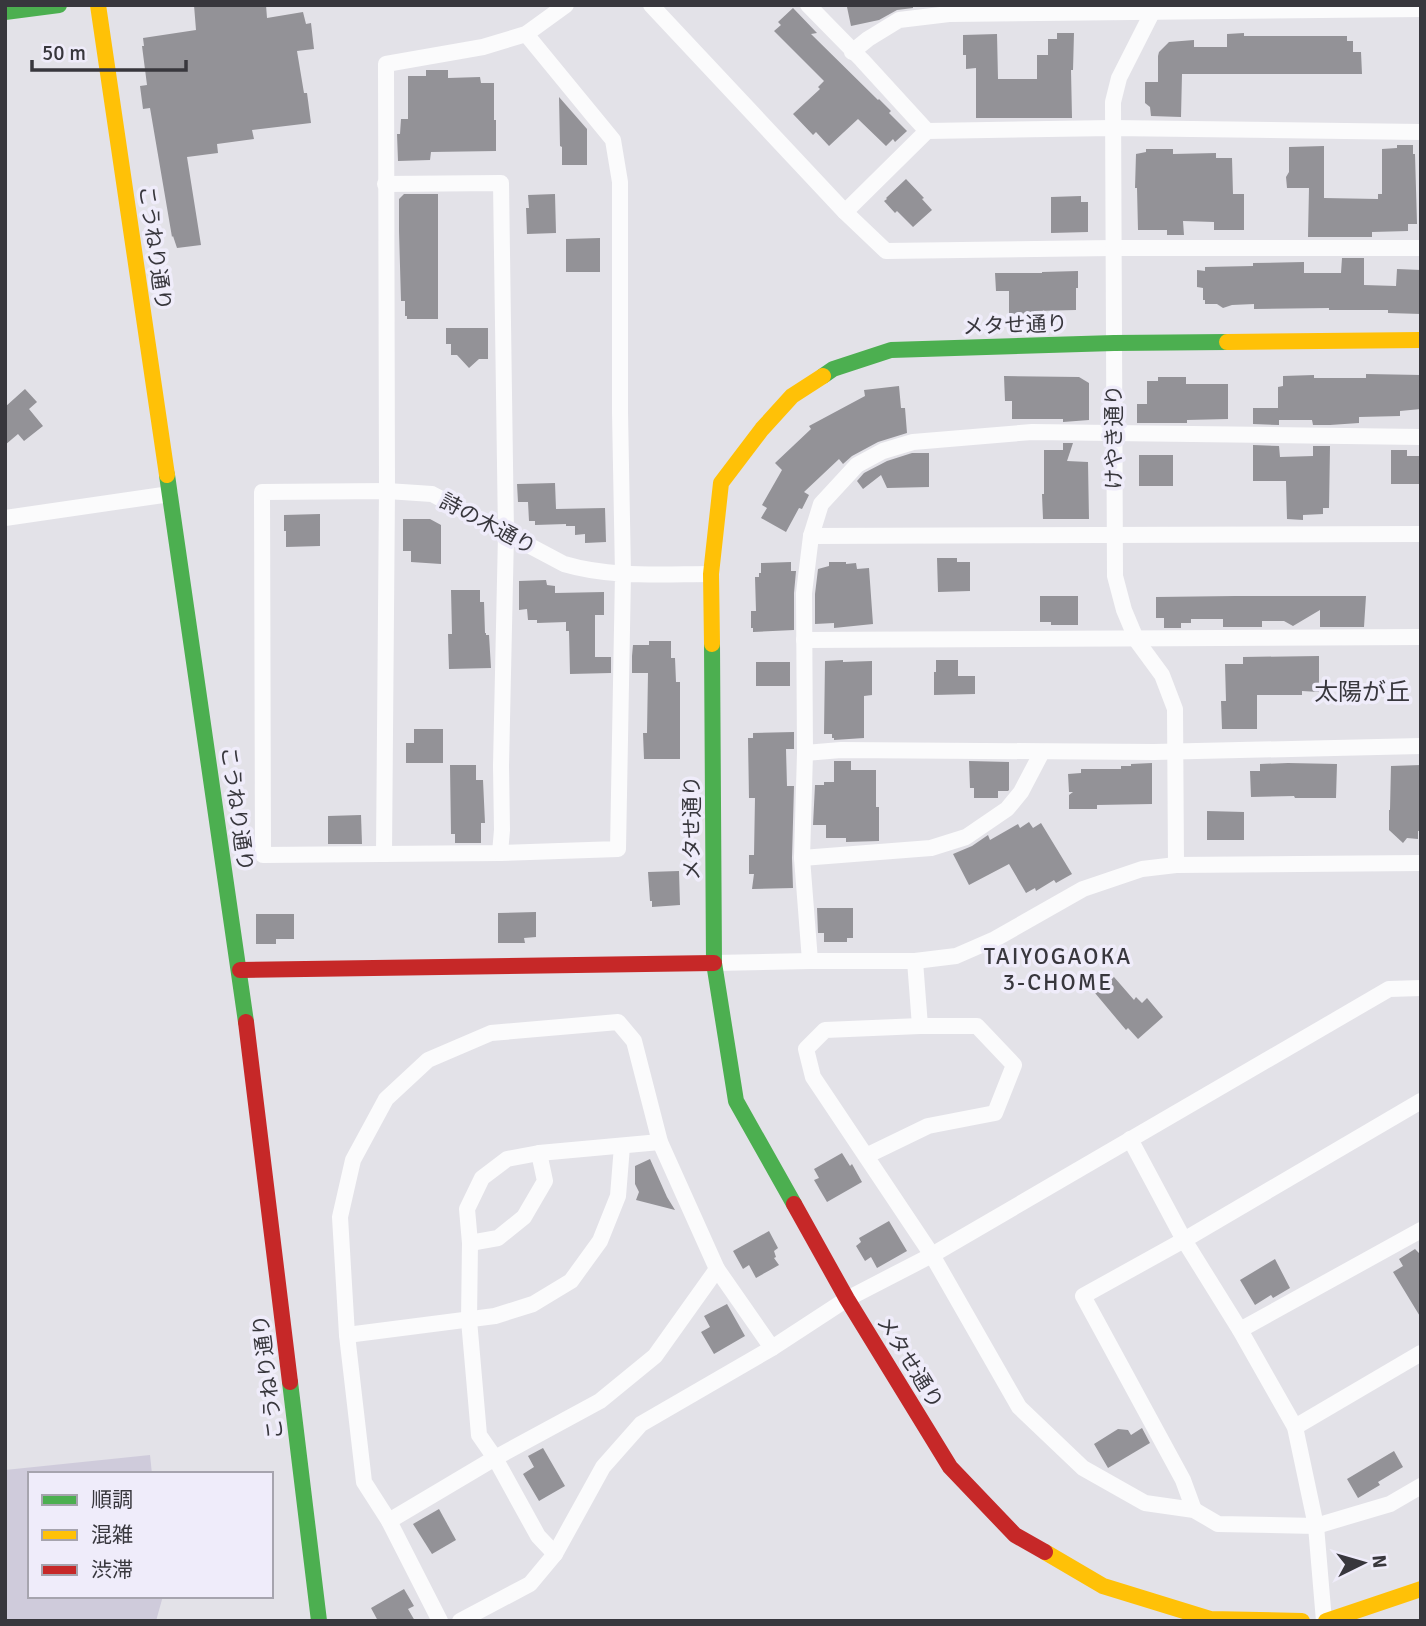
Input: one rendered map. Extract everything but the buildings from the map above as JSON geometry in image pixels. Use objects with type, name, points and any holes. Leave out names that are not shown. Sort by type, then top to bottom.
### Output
[{"type":"street","points":[[5,12],[59,5]]},
{"type":"street","name":"こうねり通り","points":[[98,5],[240,970],[319,1621]]},
{"type":"street","points":[[526,34],[613,140],[620,182],[623,574],[618,849],[384,854],[386,64],[483,47],[526,34],[566,5]]},
{"type":"street","points":[[651,5],[845,212],[886,251],[1421,248]]},
{"type":"street","points":[[808,5],[927,131]]},
{"type":"street","points":[[852,52],[899,20],[949,14],[1155,8],[1421,9]]},
{"type":"street","name":"けやき通り","points":[[1155,8],[1119,78],[1113,102],[1115,576],[1124,610],[1136,639],[1162,675],[1175,709],[1176,865]]},
{"type":"street","points":[[845,212],[927,131],[1112,128],[1421,132]]},
{"type":"street","points":[[385,184],[501,183],[506,534],[500,853]]},
{"type":"street","name":"メタせ通り","points":[[1302,1621],[1210,1619],[1103,1586],[1014,1535],[950,1467],[847,1299],[736,1101],[714,963],[711,574],[721,483],[762,429],[792,396],[833,369],[891,349],[1114,343],[1421,340]]},
{"type":"street","points":[[810,961],[802,858],[805,753],[804,593],[811,536],[821,504],[857,465],[883,451],[913,442],[1032,432],[1421,437]]},
{"type":"street","name":"詩の木通り","points":[[384,854],[263,855],[262,492],[387,491],[432,494],[564,564],[584,570],[623,574],[711,574]]},
{"type":"street","points":[[5,518],[170,494]]},
{"type":"street","points":[[811,536],[1421,534]]},
{"type":"street","points":[[804,640],[1421,637]]},
{"type":"street","points":[[805,753],[841,750],[1042,752],[1421,746]]},
{"type":"street","points":[[802,858],[931,848],[965,837],[1007,809],[1021,792],[1042,752]]},
{"type":"street","points":[[240,970],[915,961],[956,956],[995,939],[1083,889],[1142,869],[1176,865],[1421,863]]},
{"type":"street","points":[[915,961],[920,1026]]},
{"type":"street","points":[[460,1621],[530,1584],[555,1554],[603,1467],[641,1424],[772,1348],[847,1299],[932,1255],[1389,989],[1421,988]]},
{"type":"street","points":[[440,1621],[389,1521],[364,1482],[347,1335],[340,1217],[353,1160],[386,1099],[428,1060],[491,1033],[618,1021],[634,1041],[660,1142],[717,1269],[772,1348]]},
{"type":"street","points":[[866,1156],[928,1126],[995,1113],[1014,1065],[977,1026],[825,1030],[806,1049],[813,1077],[932,1255],[1018,1407],[1083,1468],[1145,1503],[1194,1510],[1218,1524],[1316,1527],[1390,1504],[1421,1486]]},
{"type":"street","points":[[1194,1510],[1183,1480],[1083,1296],[1421,1101]]},
{"type":"street","points":[[1130,1139],[1184,1240],[1240,1330],[1295,1427],[1316,1527],[1325,1621],[1421,1589]]},
{"type":"street","points":[[555,1554],[538,1536],[495,1458],[479,1436],[469,1320],[470,1243],[467,1209],[482,1178],[508,1159],[539,1153],[660,1142]]},
{"type":"street","points":[[347,1335],[495,1316],[533,1304],[571,1281],[600,1241],[618,1196],[622,1146]]},
{"type":"street","points":[[470,1243],[498,1238],[524,1217],[545,1181],[539,1153]]},
{"type":"street","points":[[1240,1330],[1421,1230]]},
{"type":"street","points":[[389,1521],[495,1458],[600,1401],[655,1356],[717,1269]]},
{"type":"street","points":[[1295,1427],[1421,1353]]},
{"type":"shaded area","points":[[150,1455],[152,1472],[28,1472],[28,1598],[162,1598],[156,1621],[5,1621],[5,1470]]},
{"type":"traffic: fast","points":[[5,12],[59,5]]},
{"type":"traffic: fast","points":[[823,376],[833,369],[891,350],[1227,342]]},
{"type":"traffic: fast","points":[[167,475],[246,1022]]},
{"type":"traffic: fast","points":[[712,644],[714,963],[736,1101],[794,1204]]},
{"type":"traffic: fast","points":[[290,1382],[319,1621]]},
{"type":"traffic: slow","points":[[98,5],[167,475]]},
{"type":"traffic: slow","points":[[1227,342],[1421,340]]},
{"type":"traffic: slow","points":[[712,644],[711,574],[721,483],[762,429],[792,396],[823,376]]},
{"type":"traffic: slow","points":[[1045,1552],[1103,1586],[1210,1619],[1302,1621]]},
{"type":"traffic: slow","points":[[1326,1621],[1421,1589]]},
{"type":"traffic: jam","points":[[240,970],[714,963]]},
{"type":"traffic: jam","points":[[246,1022],[290,1382]]},
{"type":"traffic: jam","points":[[794,1204],[847,1299],[950,1467],[1015,1535],[1045,1552]]},
{"type":"district","name":"太陽が丘","points":[[1362,692]]},
{"type":"district","name":"TAIYOGAOKA 3-CHOME","points":[[1058,969]]}]
